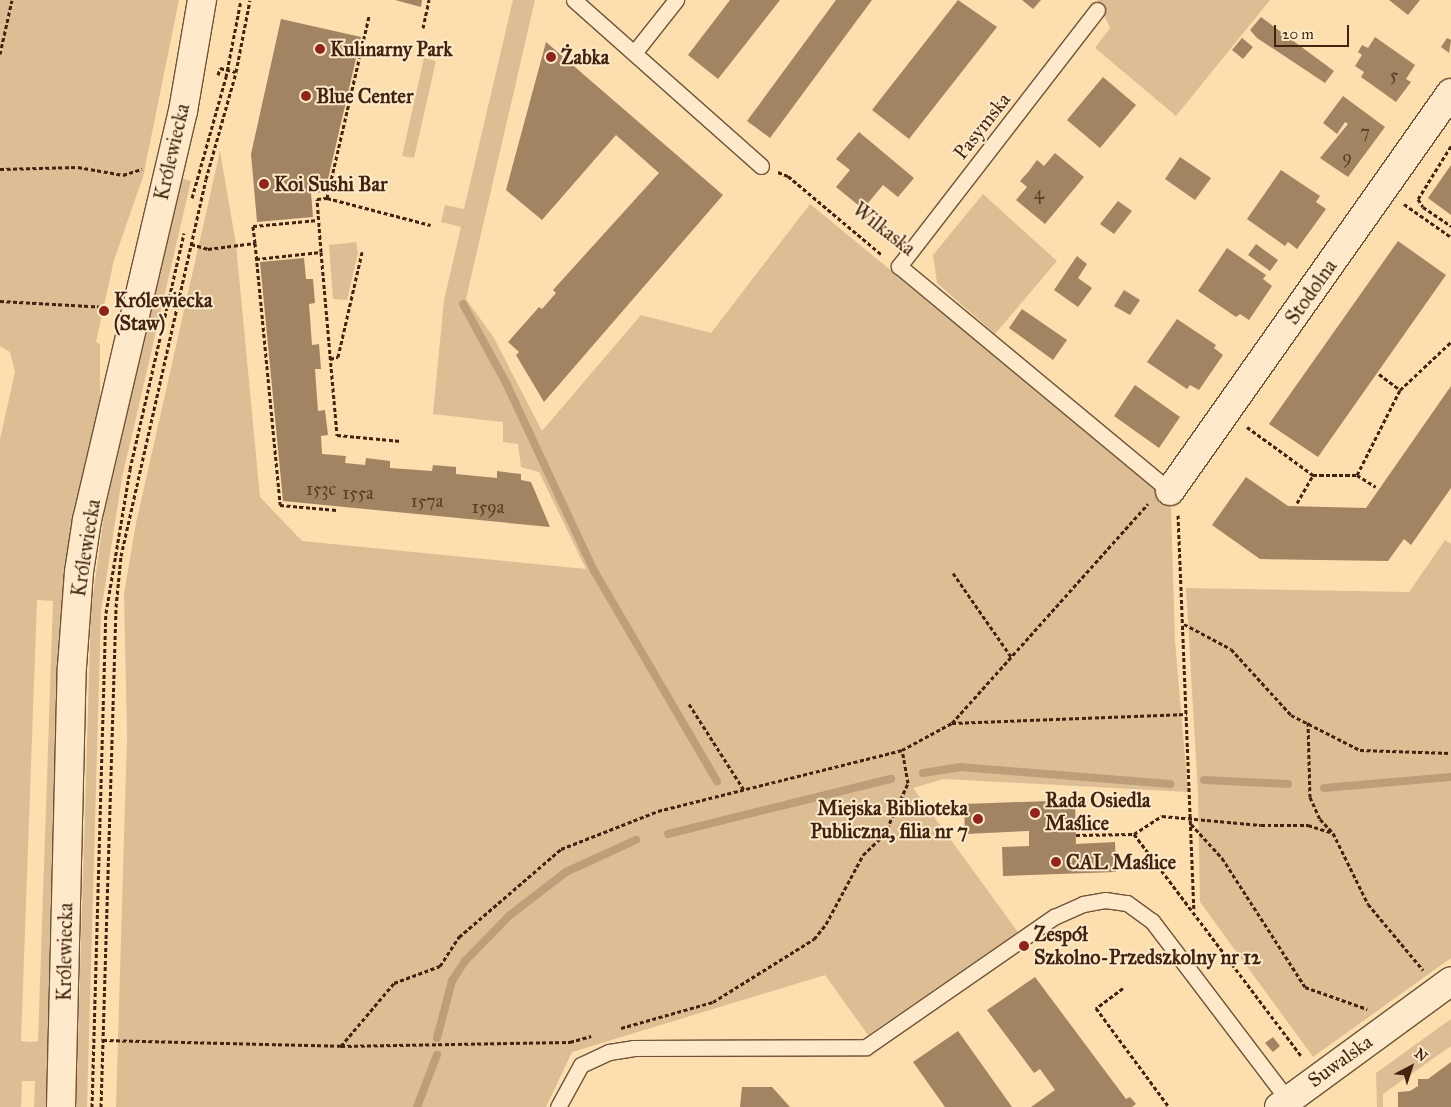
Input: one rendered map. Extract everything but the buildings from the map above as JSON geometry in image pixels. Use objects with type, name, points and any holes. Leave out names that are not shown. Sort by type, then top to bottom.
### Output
[{"type":"street","name":"Królewiecka","points":[[61,1107],[72,667],[79,572],[87,520],[183,111],[202,0]]},
{"type":"street","name":"Stodolna","points":[[1174,498],[1451,93]]},
{"type":"street","name":"Suwalska","points":[[1283,1103],[1440,980]]},
{"type":"lane","points":[[574,0],[761,166]]},
{"type":"lane","points":[[634,52],[676,0]]},
{"type":"lane","name":"Pasymska","points":[[899,266],[1097,10]]},
{"type":"lane","name":"Wilkaska","points":[[899,266],[1174,498]]},
{"type":"lane","points":[[558,1107],[581,1065],[609,1052],[633,1048],[866,1048],[1054,918],[1083,904],[1105,900],[1127,903],[1152,921],[1283,1103]]},
{"type":"path","points":[[0,54],[12,0]]},
{"type":"path","points":[[189,209],[226,77],[241,0]]},
{"type":"path","points":[[101,1107],[115,627],[121,556],[206,178],[236,72],[250,0]]},
{"type":"path","points":[[422,28],[429,0]]},
{"type":"path","points":[[327,198],[369,16]]},
{"type":"path","points":[[1451,146],[1418,199],[1423,207],[1451,226]]},
{"type":"path","points":[[0,169],[78,167],[123,175],[152,166]]},
{"type":"path","name":"Wilkaska","points":[[761,166],[788,176],[874,250],[899,266]]},
{"type":"path","points":[[198,176],[206,178]]},
{"type":"path","points":[[402,441],[337,435],[317,199],[327,198],[431,225]]},
{"type":"path","points":[[1407,206],[1451,237]]},
{"type":"path","points":[[318,220],[253,226],[280,505],[338,510]]},
{"type":"path","points":[[92,1107],[106,613],[130,469],[185,226]]},
{"type":"path","points":[[191,244],[208,249],[255,243]]},
{"type":"path","points":[[256,259],[321,252]]},
{"type":"path","points":[[330,359],[338,357],[362,252]]},
{"type":"path","points":[[0,301],[107,307]]},
{"type":"path","points":[[1357,475],[1400,390],[1451,342]]},
{"type":"path","points":[[1379,374],[1400,390]]},
{"type":"path","points":[[1250,429],[1313,475],[1357,475],[1376,487]]},
{"type":"path","points":[[1297,503],[1313,475]]},
{"type":"path","points":[[341,1046],[374,1002],[394,983],[440,966],[459,937],[561,849],[658,812],[902,750],[952,723],[1148,504],[1174,498],[1184,624],[1194,911]]},
{"type":"path","points":[[952,573],[1012,658]]},
{"type":"path","points":[[1184,624],[1230,649],[1291,715],[1360,750],[1451,753]]},
{"type":"path","points":[[689,704],[744,790]]},
{"type":"path","points":[[952,723],[1187,714]]},
{"type":"path","points":[[1308,722],[1310,797],[1320,819],[1333,833],[1368,904],[1440,980]]},
{"type":"path","points":[[618,1029],[713,1002],[814,938],[826,924],[863,855],[884,835],[908,783],[902,750]]},
{"type":"path","points":[[1076,835],[1134,834],[1162,816],[1190,816],[1261,825],[1308,825],[1333,833]]},
{"type":"path","points":[[1191,824],[1222,858],[1305,987],[1361,1009],[1377,1010]]},
{"type":"path","points":[[1134,834],[1309,1065]]},
{"type":"path","points":[[1123,988],[1096,1008],[1169,1107]]},
{"type":"path","points":[[103,1040],[341,1046],[570,1042],[599,1034]]},
{"type":"shaded area","points":[[0,0],[179,0],[143,177],[114,260],[96,342],[100,344],[100,408],[66,568],[59,659],[47,1107],[34,1107],[35,1081],[22,1081],[21,1107],[0,1107],[0,439],[15,372],[10,352],[0,346]],"holes":[[[37,600],[53,601],[38,1041],[30,1042],[21,1041]]]},
{"type":"shaded area","points":[[513,0],[535,0],[466,299],[494,338],[542,431],[641,315],[711,333],[810,204],[1166,496],[1171,509],[1175,641],[1188,792],[944,779],[913,788],[1018,932],[868,1035],[825,975],[572,1052],[546,1107],[116,1107],[127,738],[124,594],[136,523],[220,151],[236,244],[260,497],[302,541],[586,569],[539,472],[521,467],[518,444],[503,442],[503,422],[433,414],[444,300],[461,227],[441,222],[445,205],[464,209]]},
{"type":"shaded area","points":[[1097,0],[1270,0],[1176,116],[1095,48],[1110,28]]},
{"type":"shaded area","points":[[424,58],[436,61],[414,158],[402,156]]},
{"type":"shaded area","points":[[181,178],[191,181],[122,478],[101,612],[87,1107],[76,1107],[91,610],[104,515]]},
{"type":"shaded area","points":[[983,194],[1057,261],[995,334],[937,283],[933,255]]},
{"type":"shaded area","points":[[356,242],[358,253],[347,300],[333,299],[329,245]]},
{"type":"shaded area","points":[[1445,540],[1451,544],[1451,958],[1313,1057],[1200,902],[1198,793],[1186,588],[1409,592]]},
{"type":"shaded area","points":[[1451,1019],[1451,1046],[1383,1094],[1383,1107],[1377,1107],[1376,1073]]},
{"type":"waterway","points":[[463,304],[506,383],[593,569],[717,781]]},
{"type":"waterway","points":[[923,773],[960,767],[1170,784]]},
{"type":"waterway","points":[[1324,788],[1451,777]]},
{"type":"waterway","points":[[668,834],[891,779]]},
{"type":"waterway","points":[[1204,780],[1288,784]]},
{"type":"waterway","points":[[437,1038],[452,981],[465,961],[510,915],[566,872],[636,840]]},
{"type":"waterway","points":[[417,1107],[437,1055]]},
{"type":"place","name":"Kulinarny Park","points":[[320,49]]},
{"type":"place","name":"Żabka","points":[[551,57]]},
{"type":"place","name":"Blue Center","points":[[306,96]]},
{"type":"place","name":"Koi Sushi Bar","points":[[264,184]]},
{"type":"place","name":"Królewiecka (Staw)","points":[[104,311]]},
{"type":"place","name":"Rada Osiedla Maślice","points":[[1035,813]]},
{"type":"place","name":"Miejska Biblioteka Publiczna, filia nr 7","points":[[978,819]]},
{"type":"place","name":"CAL Maślice","points":[[1056,862]]},
{"type":"place","name":"Zespół Szkolno-Przedszkolny nr 12","points":[[1024,946]]}]
